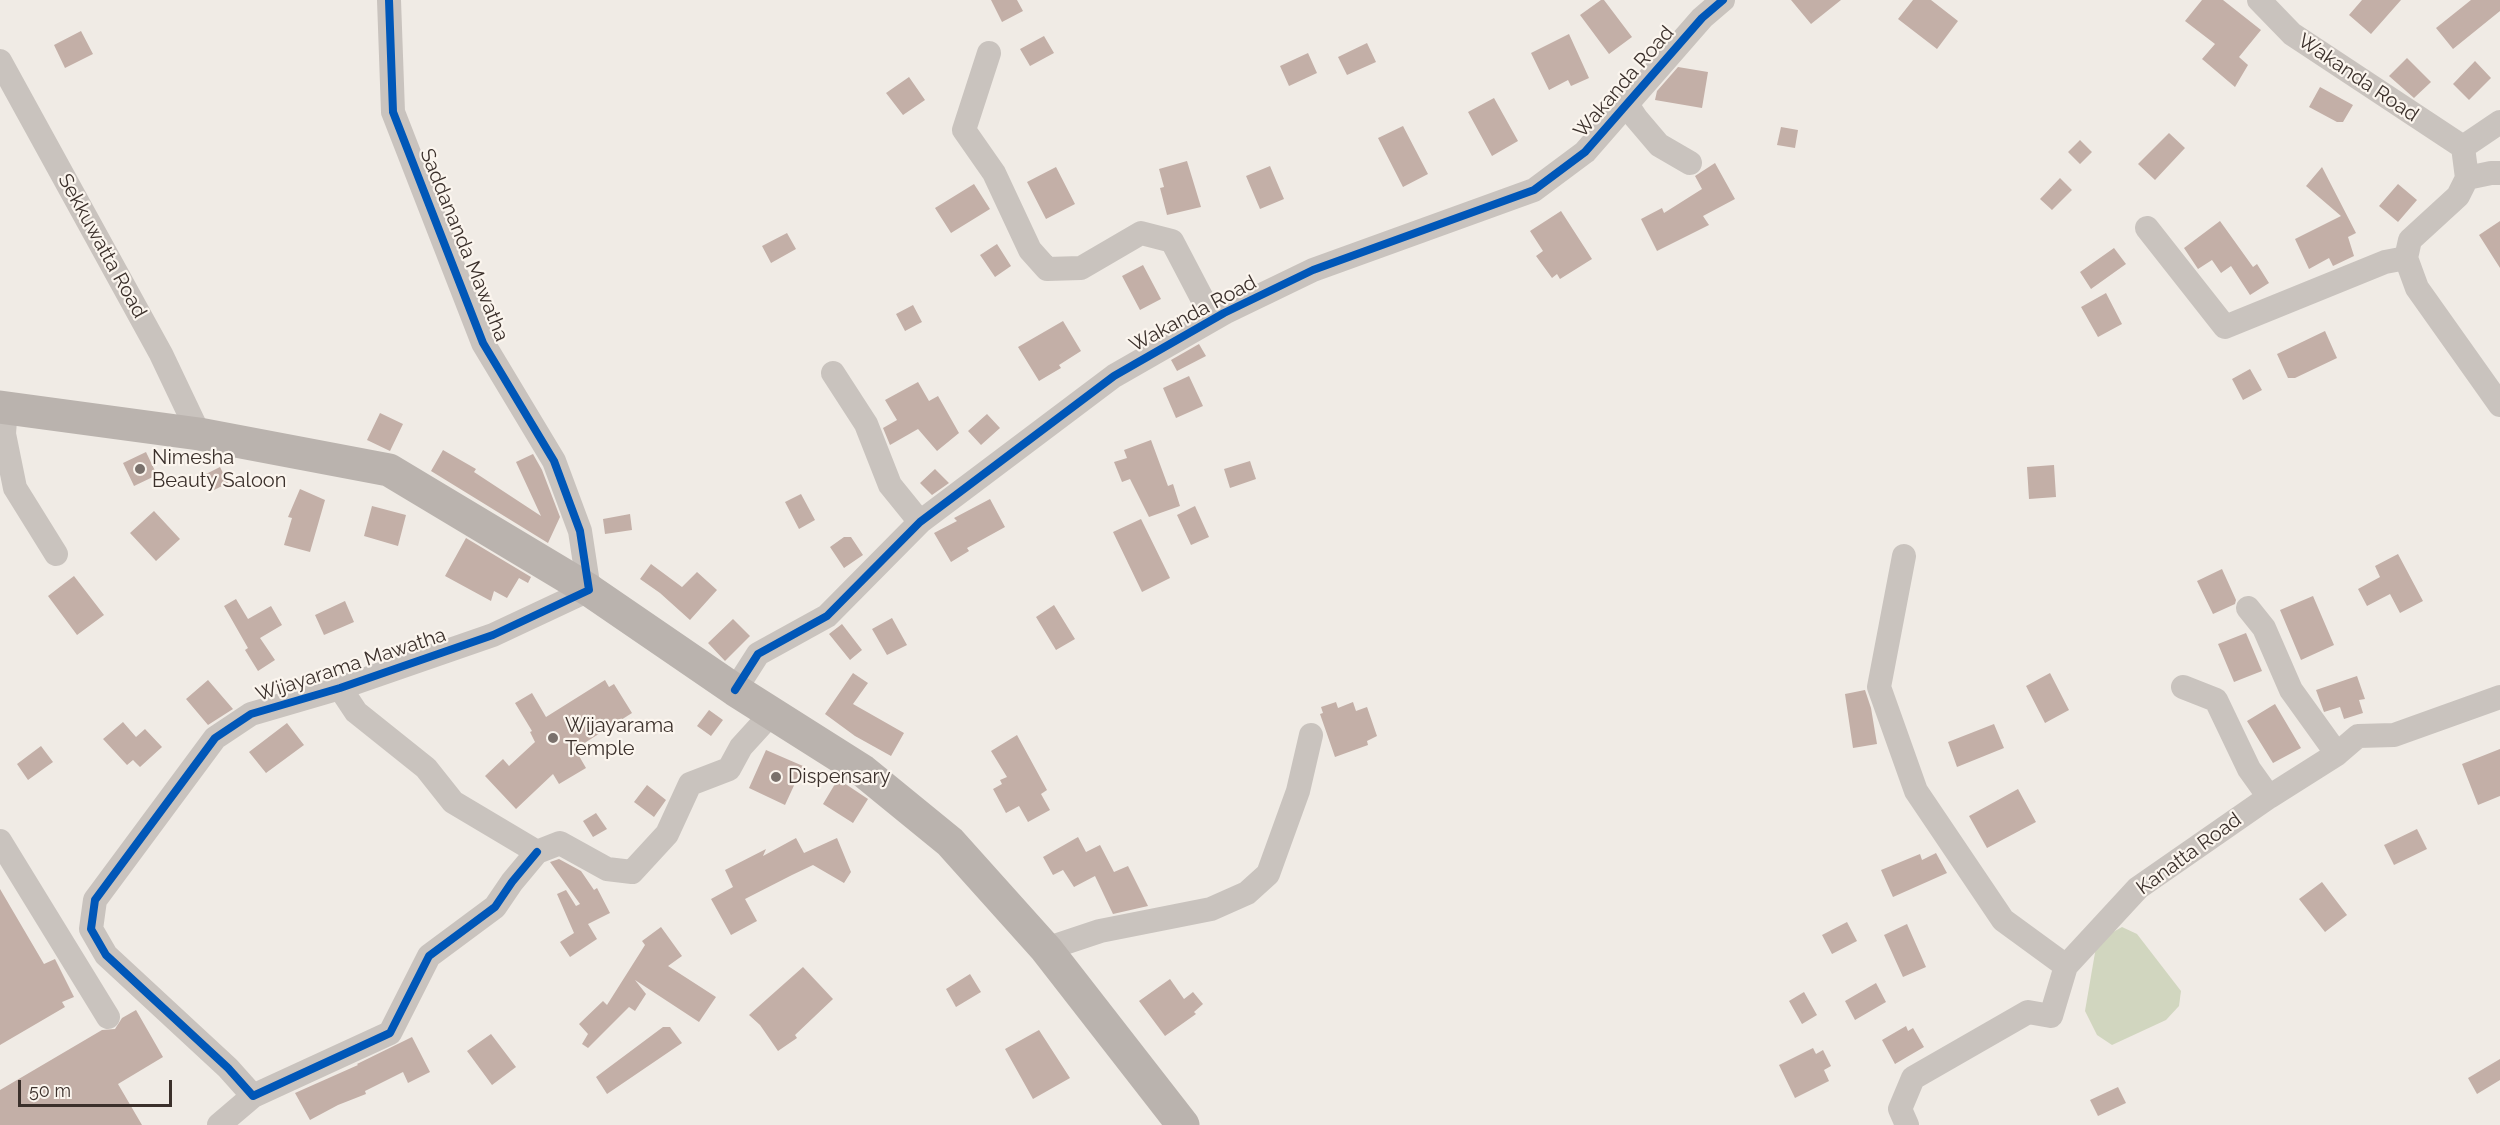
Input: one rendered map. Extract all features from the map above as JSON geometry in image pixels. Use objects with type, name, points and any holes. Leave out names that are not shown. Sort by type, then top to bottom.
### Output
[{"type":"main road","points":[[3,406],[199,434],[388,470],[589,590],[735,690],[863,771],[950,842],[1046,949],[1183,1125]]},
{"type":"street","name":"Saddananda Mawatha","points":[[389,0],[393,112],[483,343],[554,461],[580,531],[589,590]]},
{"type":"street","name":"Wakanda Road","points":[[735,690],[758,654],[827,616],[920,522],[1114,376],[1224,313],[1313,270],[1534,190],[1585,152],[1702,18],[1723,0]]},
{"type":"street","name":"Wakanda Road","points":[[2259,0],[2292,34],[2463,147]]},
{"type":"street","points":[[988,53],[964,130],[994,173],[1030,250],[1047,269],[1080,268],[1141,233],[1172,241],[1205,304],[1224,313]]},
{"type":"street","name":"Sekkuwatta Road","points":[[0,61],[161,354],[199,434]]},
{"type":"street","points":[[1626,103],[1659,145],[1690,163]]},
{"type":"street","points":[[2500,122],[2463,147],[2467,178],[2458,196],[2410,240],[2406,258],[2417,288],[2500,405]]},
{"type":"street","points":[[2467,178],[2491,172],[2500,173]]},
{"type":"street","points":[[2147,228],[2225,327],[2385,262],[2406,258]]},
{"type":"street","points":[[833,373],[866,424],[890,485],[920,522]]},
{"type":"street","points":[[3,406],[4,434],[15,488],[56,554]]},
{"type":"street","points":[[1904,556],[1879,687],[1916,791],[2002,920],[2066,966]]},
{"type":"street","name":"Wijayarama Mawatha","points":[[253,1096],[228,1068],[106,955],[91,929],[95,900],[215,738],[251,714],[339,688],[494,635],[589,590]]},
{"type":"street","points":[[2248,608],[2265,628],[2291,690],[2337,754]]},
{"type":"street","points":[[2183,687],[2216,700],[2249,769],[2269,797]]},
{"type":"street","points":[[339,688],[356,712],[426,768],[453,802],[541,851]]},
{"type":"street","name":"Kanatta Road","points":[[1907,1125],[1900,1109],[1913,1078],[2028,1012],[2051,1016],[2066,966],[2138,888],[2269,797],[2337,754],[2358,736],[2394,735],[2500,697]]},
{"type":"street","points":[[219,1125],[253,1096],[390,1033],[429,956],[495,907],[512,882],[541,851],[560,843],[607,869],[632,872],[667,834],[690,784],[729,769],[741,747],[772,713]]},
{"type":"street","points":[[1046,949],[1100,931],[1211,909],[1247,893],[1268,874],[1299,791],[1311,735]]},
{"type":"street","points":[[0,841],[108,1017]]},
{"type":"green space","points":[[2122,927],[2137,934],[2181,991],[2179,1006],[2166,1020],[2112,1045],[2097,1035],[2085,1011],[2097,941]]},
{"type":"building","points":[[991,0],[1017,0],[1023,11],[1002,22]]},
{"type":"building","points":[[1604,0],[1632,37],[1609,54],[1580,15]]},
{"type":"building","points":[[1791,0],[1841,0],[1811,24]]},
{"type":"building","points":[[1913,0],[1931,0],[1958,21],[1937,49],[1898,19]]},
{"type":"building","points":[[2202,0],[2223,0],[2261,30],[2239,57],[2248,65],[2235,87],[2202,59],[2215,44],[2185,21]]},
{"type":"building","points":[[2362,0],[2401,0],[2371,34],[2349,15]]},
{"type":"building","points":[[2471,0],[2500,0],[2500,11],[2453,49],[2436,28]]},
{"type":"building","points":[[81,31],[93,54],[65,68],[54,45]]},
{"type":"building","points":[[1569,34],[1589,78],[1571,86],[1568,80],[1549,90],[1531,53]]},
{"type":"building","points":[[1044,36],[1054,53],[1030,66],[1020,49]]},
{"type":"building","points":[[1367,43],[1376,62],[1347,75],[1338,57]]},
{"type":"building","points":[[1308,53],[1317,73],[1289,86],[1280,66]]},
{"type":"building","points":[[2407,58],[2431,82],[2414,98],[2389,76]]},
{"type":"building","points":[[2475,61],[2491,78],[2469,100],[2453,84]]},
{"type":"building","points":[[1678,67],[1708,72],[1702,108],[1655,100],[1657,91]]},
{"type":"building","points":[[909,77],[925,100],[903,115],[886,93]]},
{"type":"building","points":[[2320,87],[2353,105],[2343,122],[2337,122],[2309,107]]},
{"type":"building","points":[[1494,98],[1518,141],[1492,156],[1468,112]]},
{"type":"building","points":[[1403,126],[1428,174],[1403,187],[1378,138]]},
{"type":"building","points":[[1781,127],[1798,130],[1795,148],[1777,145]]},
{"type":"building","points":[[2169,133],[2185,148],[2155,180],[2138,164]]},
{"type":"building","points":[[2080,140],[2092,152],[2080,164],[2068,152]]},
{"type":"building","points":[[1187,161],[1201,207],[1167,215],[1160,188],[1164,187],[1159,169]]},
{"type":"building","points":[[1715,163],[1735,199],[1703,216],[1709,225],[1657,251],[1641,219],[1662,208],[1664,213],[1702,189],[1695,176]]},
{"type":"building","points":[[1270,166],[1284,199],[1260,209],[1246,176]]},
{"type":"building","points":[[1056,167],[1075,204],[1046,219],[1027,182]]},
{"type":"building","points":[[2322,167],[2356,233],[2348,237],[2354,256],[2333,266],[2329,258],[2309,269],[2295,239],[2341,216],[2306,186]]},
{"type":"building","points":[[2060,178],[2072,190],[2052,210],[2040,199]]},
{"type":"building","points":[[974,184],[990,209],[951,233],[935,208]]},
{"type":"building","points":[[2398,184],[2417,200],[2398,222],[2379,206]]},
{"type":"building","points":[[1561,211],[1592,259],[1560,279],[1557,274],[1552,278],[1536,256],[1543,251],[1530,231]]},
{"type":"building","points":[[2220,221],[2253,267],[2257,264],[2269,283],[2250,295],[2231,266],[2221,273],[2212,260],[2198,269],[2184,248]]},
{"type":"building","points":[[2500,221],[2500,268],[2479,235]]},
{"type":"building","points":[[787,233],[796,249],[771,263],[762,246]]},
{"type":"building","points":[[997,244],[1011,266],[995,277],[980,255]]},
{"type":"building","points":[[2114,248],[2126,264],[2091,289],[2080,272]]},
{"type":"building","points":[[1143,265],[1161,299],[1140,310],[1122,276]]},
{"type":"building","points":[[2106,293],[2122,324],[2098,337],[2081,307]]},
{"type":"building","points":[[913,305],[922,322],[905,331],[896,314]]},
{"type":"building","points":[[1063,321],[1081,351],[1059,365],[1061,368],[1039,381],[1018,347]]},
{"type":"building","points":[[2325,331],[2337,358],[2295,378],[2288,378],[2277,354]]},
{"type":"building","points":[[1199,344],[1206,356],[1177,371],[1171,360]]},
{"type":"building","points":[[2250,369],[2262,390],[2243,400],[2232,379]]},
{"type":"building","points":[[1189,376],[1203,406],[1176,418],[1163,388]]},
{"type":"building","points":[[918,382],[929,401],[938,396],[959,433],[937,451],[918,429],[890,445],[883,428],[897,420],[885,400]]},
{"type":"building","points":[[380,413],[403,424],[390,451],[367,440]]},
{"type":"building","points":[[987,414],[1000,428],[981,445],[968,431]]},
{"type":"building","points":[[1151,440],[1168,486],[1173,484],[1180,506],[1149,517],[1130,479],[1122,482],[1114,462],[1127,458],[1124,450]]},
{"type":"building","points":[[443,450],[476,469],[474,472],[541,516],[516,462],[533,454],[542,470],[560,517],[548,543],[431,471]]},
{"type":"building","name":"Nimesha Beauty Saloon","points":[[146,452],[157,475],[134,486],[123,463]]},
{"type":"building","points":[[1250,461],[1256,479],[1230,488],[1224,469]]},
{"type":"building","points":[[2054,465],[2056,497],[2029,499],[2027,467]]},
{"type":"building","points":[[220,467],[228,483],[212,491],[204,475]]},
{"type":"building","points":[[935,469],[949,483],[932,495],[920,483]]},
{"type":"building","points":[[300,489],[325,500],[310,552],[284,545],[292,518],[288,517]]},
{"type":"building","points":[[801,494],[815,520],[799,529],[785,502]]},
{"type":"building","points":[[990,499],[1005,527],[967,548],[969,551],[951,562],[934,533],[957,521],[954,518]]},
{"type":"building","points":[[372,506],[406,515],[398,546],[364,536]]},
{"type":"building","points":[[1195,506],[1209,537],[1191,545],[1177,515]]},
{"type":"building","points":[[154,511],[180,539],[156,561],[130,533]]},
{"type":"building","points":[[630,514],[632,530],[605,534],[603,519]]},
{"type":"building","points":[[1141,519],[1170,578],[1142,592],[1113,532]]},
{"type":"building","points":[[844,537],[851,537],[863,555],[844,568],[830,547]]},
{"type":"building","points":[[466,538],[531,577],[528,583],[519,578],[507,598],[494,591],[491,601],[445,576]]},
{"type":"building","points":[[2398,554],[2423,601],[2400,613],[2390,594],[2367,606],[2358,589],[2380,577],[2375,566]]},
{"type":"building","points":[[651,564],[682,587],[697,572],[717,590],[690,620],[660,593],[640,579]]},
{"type":"building","points":[[2222,569],[2236,600],[2235,604],[2213,614],[2197,581]]},
{"type":"building","points":[[74,576],[104,615],[77,635],[48,596]]},
{"type":"building","points":[[2313,596],[2334,645],[2301,660],[2280,610]]},
{"type":"building","points":[[236,599],[248,619],[271,606],[282,625],[260,638],[275,660],[258,671],[224,606]]},
{"type":"building","points":[[345,601],[354,622],[324,635],[315,615]]},
{"type":"building","points":[[1054,605],[1075,639],[1056,650],[1036,617]]},
{"type":"building","points":[[892,618],[907,645],[887,655],[872,629]]},
{"type":"building","points":[[733,619],[750,636],[725,661],[708,643]]},
{"type":"building","points":[[842,624],[862,650],[850,660],[829,634]]},
{"type":"building","points":[[2246,633],[2262,671],[2234,682],[2218,644]]},
{"type":"building","points":[[853,673],[868,683],[853,704],[904,733],[891,756],[855,736],[825,714]]},
{"type":"building","points":[[2050,673],[2069,710],[2045,723],[2026,686]]},
{"type":"building","points":[[2357,676],[2365,699],[2359,700],[2363,713],[2344,719],[2340,707],[2324,712],[2316,690]]},
{"type":"building","points":[[208,680],[233,709],[208,725],[186,699]]},
{"type":"building","points":[[605,680],[609,687],[614,684],[632,713],[575,749],[586,768],[559,784],[553,774],[516,809],[485,776],[503,759],[509,766],[535,742],[530,732],[532,731],[515,703],[532,693],[546,717]]},
{"type":"building","points":[[1865,690],[1871,708],[1877,744],[1853,748],[1845,694]]},
{"type":"building","points":[[1336,702],[1338,708],[1353,702],[1356,711],[1367,707],[1377,736],[1367,741],[1368,745],[1335,757],[1320,714],[1323,713],[1321,707]]},
{"type":"building","points":[[2275,704],[2301,748],[2273,763],[2247,721]]},
{"type":"building","points":[[709,710],[723,720],[711,736],[697,726]]},
{"type":"building","points":[[123,722],[136,737],[145,729],[162,747],[140,767],[133,760],[127,765],[103,739]]},
{"type":"building","points":[[287,723],[304,745],[266,773],[249,752]]},
{"type":"building","points":[[1994,724],[2004,748],[1957,767],[1948,742]]},
{"type":"building","points":[[1017,735],[1047,790],[1041,794],[1050,810],[1028,822],[1019,806],[1006,813],[993,789],[1002,784],[1000,780],[1007,777],[991,751]]},
{"type":"building","points":[[41,746],[53,762],[28,780],[17,764]]},
{"type":"building","points":[[2500,749],[2500,796],[2478,805],[2462,764]]},
{"type":"building","name":"Dispensary","points":[[766,750],[803,766],[785,805],[749,788]]},
{"type":"building","points":[[838,779],[868,799],[853,823],[823,804]]},
{"type":"building","points":[[647,785],[666,800],[654,817],[634,802]]},
{"type":"building","points":[[2018,789],[2036,822],[1987,848],[1969,816]]},
{"type":"building","points":[[596,813],[607,829],[593,837],[583,821]]},
{"type":"building","points":[[2417,829],[2427,849],[2394,865],[2384,845]]},
{"type":"building","points":[[1078,837],[1086,852],[1100,845],[1114,872],[1128,866],[1148,906],[1113,914],[1095,876],[1074,887],[1063,870],[1053,875],[1043,857]]},
{"type":"building","points":[[796,838],[804,853],[837,838],[851,872],[844,883],[813,865],[745,899],[757,921],[731,935],[711,899],[733,887],[725,870],[766,849],[763,856]]},
{"type":"building","points":[[1936,853],[1947,873],[1893,897],[1881,870],[1920,854],[1922,860]]},
{"type":"building","points":[[559,859],[581,871],[594,890],[597,888],[610,913],[588,924],[597,939],[570,957],[560,942],[574,933],[557,894],[566,890],[576,906],[580,904],[550,862]]},
{"type":"building","points":[[2322,882],[2347,915],[2325,932],[2299,899]]},
{"type":"building","points":[[0,889],[44,964],[55,959],[74,997],[62,1002],[65,1007],[0,1045]]},
{"type":"building","points":[[1847,922],[1857,941],[1832,954],[1822,935]]},
{"type":"building","points":[[1907,924],[1926,967],[1903,977],[1884,935]]},
{"type":"building","points":[[661,927],[682,956],[668,966],[716,997],[699,1022],[635,980],[646,994],[635,1011],[629,1007],[588,1048],[582,1044],[588,1034],[579,1024],[603,1001],[607,1005],[645,945],[642,941]]},
{"type":"building","points":[[803,967],[833,999],[795,1035],[797,1038],[778,1051],[760,1025],[749,1015]]},
{"type":"building","points":[[970,974],[981,992],[956,1007],[946,989]]},
{"type":"building","points":[[1170,979],[1184,999],[1193,992],[1203,1004],[1194,1012],[1196,1014],[1165,1036],[1139,1001]]},
{"type":"building","points":[[1876,983],[1886,1002],[1855,1020],[1845,1001]]},
{"type":"building","points":[[1804,992],[1817,1015],[1802,1024],[1789,1001]]},
{"type":"building","points":[[136,1010],[163,1057],[118,1084],[142,1125],[0,1125],[0,1090],[102,1030],[115,1029],[122,1018]]},
{"type":"building","points":[[1906,1026],[1908,1031],[1913,1028],[1924,1047],[1895,1064],[1882,1040]]},
{"type":"building","points":[[663,1027],[670,1027],[682,1043],[607,1094],[596,1077]]},
{"type":"building","points":[[1039,1030],[1070,1078],[1033,1099],[1005,1049]]},
{"type":"building","points":[[491,1034],[516,1067],[492,1085],[467,1051]]},
{"type":"building","points":[[412,1037],[430,1072],[408,1083],[403,1072],[365,1091],[366,1094],[338,1105],[310,1120],[295,1093],[358,1065]]},
{"type":"building","points":[[1813,1048],[1816,1054],[1823,1050],[1831,1066],[1824,1070],[1829,1081],[1795,1098],[1779,1065]]},
{"type":"building","points":[[2500,1059],[2500,1080],[2477,1094],[2468,1078]]},
{"type":"building","points":[[2118,1087],[2126,1103],[2098,1116],[2090,1100]]},
{"type":"cycle path","points":[[389,0],[393,112],[483,343],[554,461],[580,531],[589,590],[493,635],[340,688],[251,714],[215,738],[95,900],[91,929],[106,955],[228,1068],[253,1096],[390,1033],[429,956],[495,907],[537,852]]},
{"type":"cycle path","points":[[735,690],[758,654],[827,616],[920,522],[1114,376],[1224,313],[1313,270],[1534,190],[1585,152],[1702,18],[1723,0]]},
{"type":"place","name":"Nimesha Beauty Saloon","points":[[140,469]]},
{"type":"place","name":"Wijayarama Temple","points":[[553,738]]},
{"type":"place","name":"Dispensary","points":[[776,777]]}]
